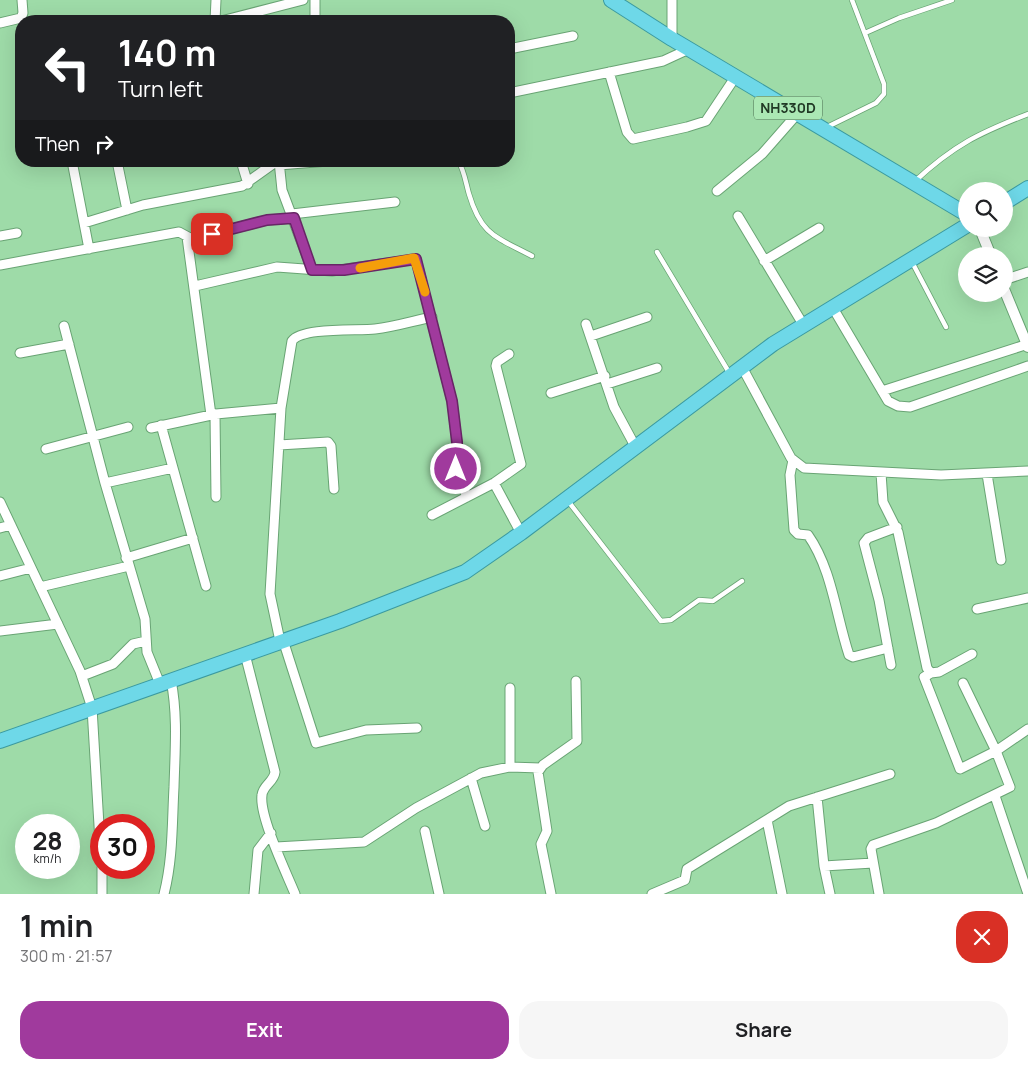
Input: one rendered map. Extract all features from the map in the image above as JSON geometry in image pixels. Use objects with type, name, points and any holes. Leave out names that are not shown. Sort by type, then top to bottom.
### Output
[{"type":"highway","name":"NH330D","points":[[611,0],[672,39],[958,209]]},
{"type":"highway","points":[[1013,197],[1028,188]]},
{"type":"highway","points":[[0,741],[439,584],[479,563],[773,344],[958,231]]},
{"type":"street","points":[[22,0],[23,15]]},
{"type":"street","points":[[215,15],[216,0]]},
{"type":"street","points":[[244,15],[303,0]]},
{"type":"street","points":[[315,15],[316,0]]},
{"type":"street","points":[[672,0],[672,39]]},
{"type":"street","points":[[0,23],[15,19]]},
{"type":"street","points":[[515,49],[573,36]]},
{"type":"street","points":[[515,92],[663,62],[689,49]]},
{"type":"street","points":[[609,72],[627,132],[633,139],[706,121],[736,76]]},
{"type":"street","points":[[717,191],[762,154],[798,113]]},
{"type":"street","points":[[73,167],[89,249]]},
{"type":"street","points":[[118,167],[127,210]]},
{"type":"street","points":[[243,167],[248,184]]},
{"type":"street","points":[[84,223],[127,210],[248,184],[271,167]]},
{"type":"street","points":[[279,167],[282,190],[312,270]]},
{"type":"street","points":[[0,265],[179,232],[187,237],[194,238],[267,220],[395,202]]},
{"type":"street","points":[[738,216],[804,326]]},
{"type":"street","points":[[764,261],[819,228]]},
{"type":"street","points":[[0,236],[17,234]]},
{"type":"street","points":[[187,237],[196,286],[213,415],[216,497]]},
{"type":"street","points":[[196,286],[277,267],[344,270],[414,258],[417,261],[432,317],[452,401],[457,442],[456,469],[467,497]]},
{"type":"street","points":[[1013,277],[1028,272]]},
{"type":"street","points":[[882,392],[1028,345],[1010,302]]},
{"type":"street","points":[[833,308],[888,402],[898,406],[910,407],[1028,366]]},
{"type":"street","points":[[417,728],[366,730],[316,743],[282,641],[270,594],[281,408],[291,345],[295,338],[316,332],[376,329],[432,317]]},
{"type":"street","points":[[590,336],[646,318]]},
{"type":"street","points":[[586,324],[614,407],[635,446]]},
{"type":"street","points":[[64,326],[105,484],[145,619],[147,652],[175,698],[176,729],[171,860],[164,894]]},
{"type":"street","points":[[20,353],[69,344]]},
{"type":"street","points":[[432,516],[494,483],[521,464],[496,366],[497,362],[509,354]]},
{"type":"street","points":[[742,367],[793,460],[799,466],[811,469],[881,473],[987,474],[1028,471]]},
{"type":"street","points":[[551,393],[657,368]]},
{"type":"street","points":[[151,428],[213,415],[281,408]]},
{"type":"street","points":[[161,425],[206,586]]},
{"type":"street","points":[[46,449],[128,427]]},
{"type":"street","points":[[279,445],[328,442],[334,489]]},
{"type":"street","points":[[793,460],[790,475],[794,530],[798,534],[808,535],[822,564],[849,655],[853,657],[888,648]]},
{"type":"street","points":[[105,484],[173,468]]},
{"type":"street","points":[[881,473],[883,502],[897,527],[926,665],[931,673]]},
{"type":"street","points":[[987,474],[1001,560]]},
{"type":"street","points":[[494,483],[521,533]]},
{"type":"street","points":[[0,502],[82,676],[92,708],[98,814]]},
{"type":"street","points":[[0,528],[11,525]]},
{"type":"street","points":[[891,665],[864,543],[868,538],[897,527]]},
{"type":"street","points":[[40,587],[128,562],[193,538]]},
{"type":"street","points":[[0,576],[31,568]]},
{"type":"street","points":[[978,608],[1028,598]]},
{"type":"street","points":[[0,631],[58,624]]},
{"type":"street","points":[[82,676],[117,662],[133,644],[146,640]]},
{"type":"street","points":[[245,654],[274,767],[274,778],[264,788],[262,796],[276,847],[295,894]]},
{"type":"street","points":[[972,654],[939,672],[931,673],[924,677],[960,769],[996,751],[1028,729]]},
{"type":"street","points":[[276,847],[364,842],[402,816],[485,772],[510,766],[540,768],[577,741],[576,682]]},
{"type":"street","points":[[879,894],[871,849],[876,844],[936,823],[1007,790],[1010,785],[996,751],[963,683]]},
{"type":"street","points":[[510,688],[510,766]]},
{"type":"street","points":[[540,768],[538,780],[547,831],[541,844],[552,894]]},
{"type":"street","points":[[652,894],[685,880],[687,869],[789,806],[890,774]]},
{"type":"street","points":[[471,778],[485,826]]},
{"type":"street","points":[[995,796],[1028,894]]},
{"type":"street","points":[[817,797],[824,866],[830,894]]},
{"type":"street","points":[[767,820],[782,894]]},
{"type":"street","points":[[254,894],[258,850],[271,832]]},
{"type":"street","points":[[425,832],[439,894]]},
{"type":"street","points":[[824,866],[873,863]]},
{"type":"street","points":[[102,879],[102,894]]},
{"type":"lane","points":[[823,128],[876,103],[884,94],[884,84],[852,0]]},
{"type":"lane","points":[[865,33],[899,18],[952,0]]},
{"type":"lane","points":[[914,182],[941,158],[972,137],[1028,114]]},
{"type":"lane","points":[[460,167],[472,207],[482,226],[492,235],[532,256]]},
{"type":"lane","points":[[657,252],[731,375]]},
{"type":"lane","points":[[911,261],[946,327]]},
{"type":"lane","points":[[566,499],[661,621],[671,620],[699,600],[713,601],[742,582]]},
{"type":"slow traffic","points":[[360,268],[414,258],[417,261],[425,292]]},
{"type":"route","points":[[212,234],[267,220],[276,221],[294,218],[312,270],[322,272],[344,270],[412,258],[416,259],[452,401],[457,442],[456,469]]}]
